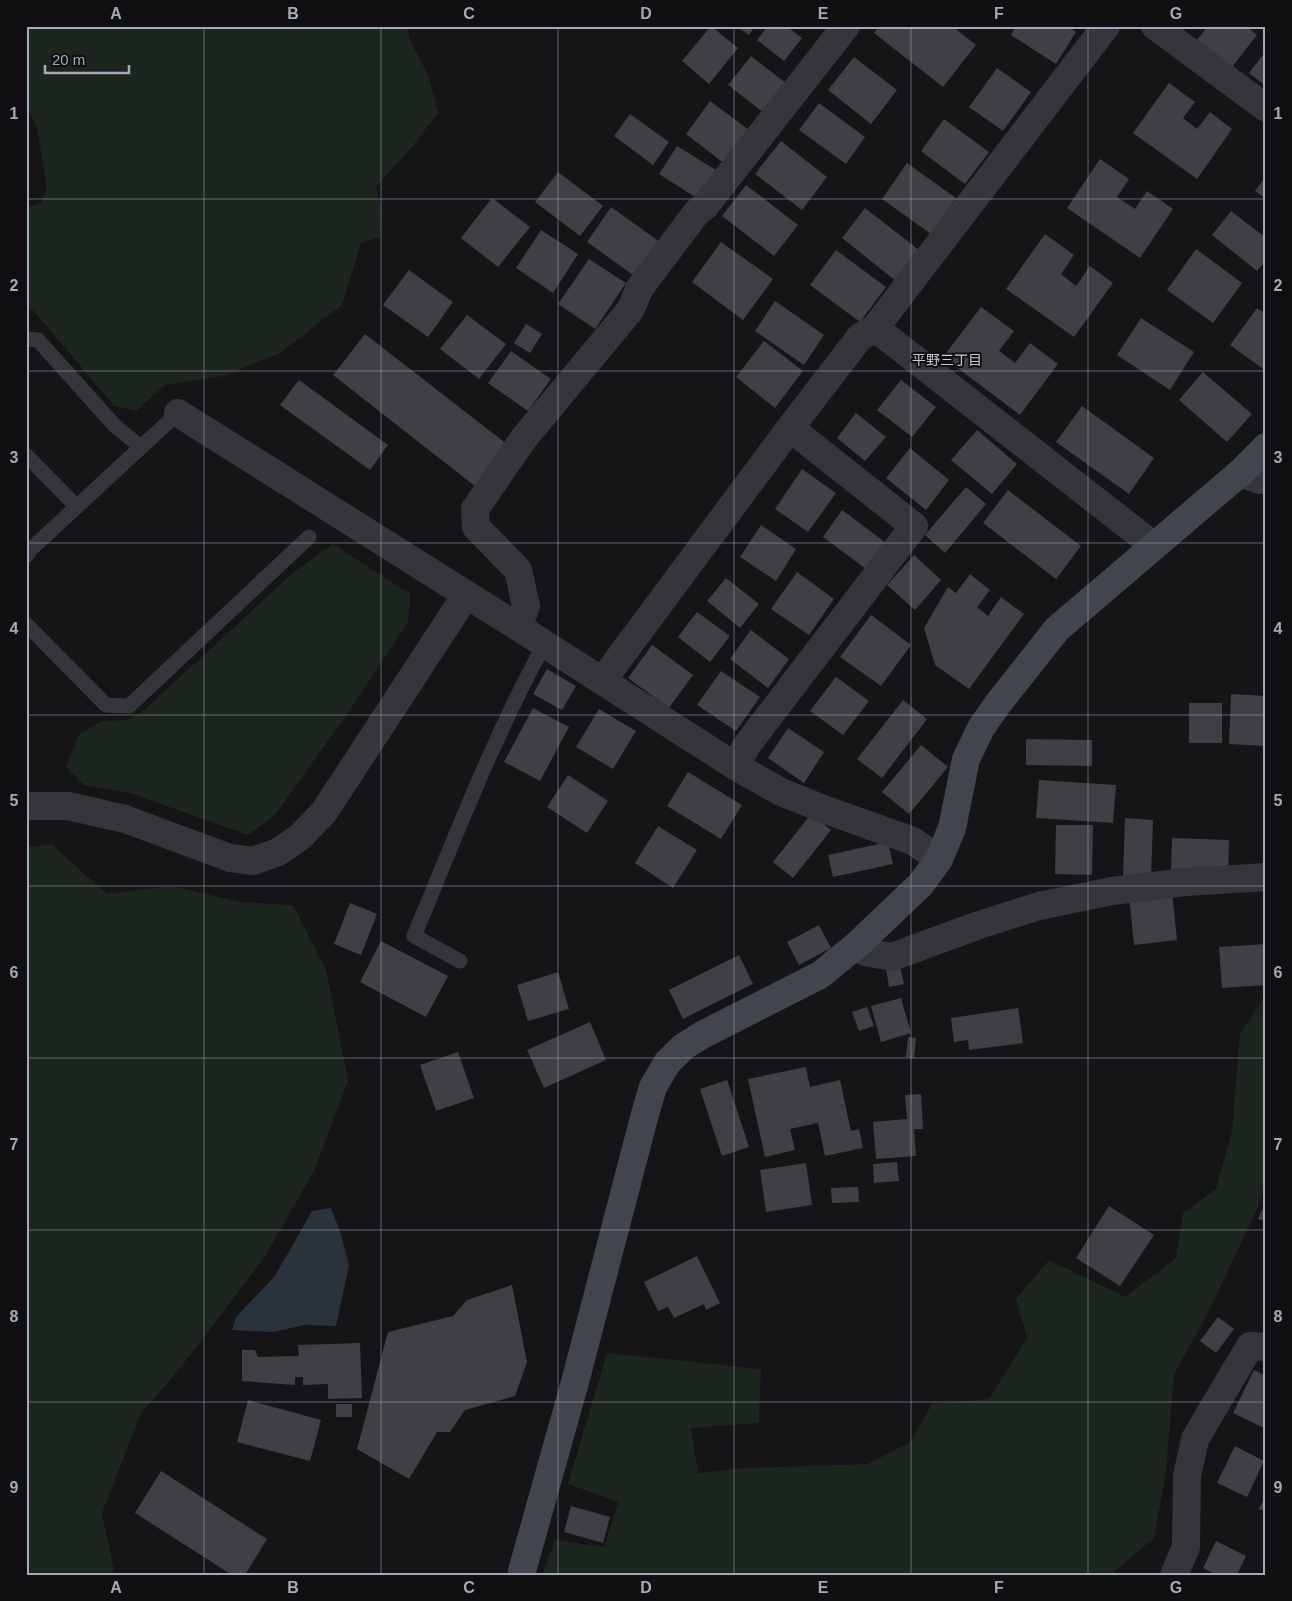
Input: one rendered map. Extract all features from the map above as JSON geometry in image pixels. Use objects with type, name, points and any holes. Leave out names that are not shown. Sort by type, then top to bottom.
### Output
[{"type":"street","points":[[518,627],[526,606],[518,570],[476,527],[474,509],[524,438],[630,309],[639,289],[697,212],[706,206],[846,26]]},
{"type":"street","points":[[602,681],[860,337],[875,328],[1106,26]]},
{"type":"street","points":[[1155,26],[1266,108]]},
{"type":"street","points":[[875,328],[1154,546]]},
{"type":"street","points":[[178,413],[518,627],[734,766],[781,792],[912,841],[939,859]]},
{"type":"street","points":[[734,766],[747,745],[914,526],[790,428]]},
{"type":"street","points":[[522,1571],[575,1382],[653,1087],[667,1063],[683,1047],[702,1035],[820,975],[858,944],[921,884],[939,859],[952,828],[966,759],[981,728],[1057,629],[1240,473],[1266,447]]},
{"type":"street","points":[[1240,473],[1260,480],[1266,479]]},
{"type":"street","points":[[26,806],[68,806],[125,819],[230,858],[253,860],[278,852],[300,837],[324,812],[466,595]]},
{"type":"street","points":[[858,944],[865,952],[892,957],[979,925],[1039,906],[1112,891],[1186,882],[1266,877]]},
{"type":"street","points":[[1174,1575],[1186,1547],[1188,1476],[1194,1439],[1250,1346],[1266,1346]]},
{"type":"lane","points":[[26,339],[38,340],[115,426],[141,447]]},
{"type":"lane","points":[[26,556],[31,549],[178,413]]},
{"type":"lane","points":[[26,456],[77,507]]},
{"type":"lane","points":[[26,624],[106,705],[129,706],[309,537]]},
{"type":"lane","points":[[460,961],[414,936],[478,781],[532,666],[544,645]]},
{"type":"shaded area","points":[[26,26],[407,26],[410,40],[429,77],[438,113],[411,148],[376,187],[382,213],[380,237],[361,243],[342,305],[280,353],[223,376],[165,385],[136,411],[114,406],[34,311],[26,308],[26,208],[41,203],[47,188],[37,128],[26,104]]},
{"type":"shaded area","points":[[333,544],[410,594],[408,622],[350,710],[275,815],[248,835],[130,793],[84,785],[66,767],[79,735],[101,721],[126,720],[142,712],[294,572]]},
{"type":"shaded area","points":[[51,844],[107,894],[172,886],[240,902],[293,905],[326,970],[348,1081],[314,1171],[264,1258],[181,1367],[140,1415],[102,1513],[114,1570],[112,1575],[26,1575],[26,847]]},
{"type":"shaded area","points":[[1264,998],[1266,998],[1266,1180],[1258,1207],[1205,1319],[1174,1374],[1166,1472],[1154,1538],[1110,1575],[542,1575],[555,1540],[604,1547],[619,1502],[568,1484],[607,1353],[761,1369],[759,1423],[691,1428],[698,1473],[744,1468],[868,1464],[910,1442],[932,1404],[989,1399],[1027,1338],[1016,1299],[1049,1260],[1125,1297],[1176,1258],[1183,1213],[1216,1189],[1232,1131],[1240,1033]]},
{"type":"shaded area","points":[[331,1208],[341,1234],[349,1265],[336,1326],[305,1325],[273,1332],[232,1330],[236,1317],[275,1276],[312,1211]]},
{"type":"building","points":[[711,26],[738,48],[709,84],[682,61]]},
{"type":"building","points":[[736,26],[755,26],[749,35]]},
{"type":"building","points":[[768,26],[786,26],[802,38],[784,61],[757,40]]},
{"type":"building","points":[[879,26],[952,26],[976,45],[943,87],[874,33]]},
{"type":"building","points":[[1016,26],[1068,26],[1076,32],[1056,64],[1011,35]]},
{"type":"building","points":[[1208,26],[1246,26],[1257,35],[1232,67],[1197,40]]},
{"type":"building","points":[[1266,51],[1266,86],[1249,73]]},
{"type":"building","points":[[751,56],[787,84],[764,113],[728,85]]},
{"type":"building","points":[[854,57],[897,90],[871,124],[828,90]]},
{"type":"building","points":[[997,68],[1031,92],[1003,131],[969,107]]},
{"type":"building","points":[[1169,83],[1195,102],[1183,118],[1197,129],[1210,112],[1232,129],[1197,179],[1133,133]]},
{"type":"building","points":[[710,101],[749,130],[725,164],[686,134]]},
{"type":"building","points":[[819,103],[865,137],[846,164],[799,130]]},
{"type":"building","points":[[630,114],[669,142],[653,165],[614,136]]},
{"type":"building","points":[[944,119],[989,152],[965,184],[921,151]]},
{"type":"building","points":[[781,141],[827,177],[802,210],[755,174]]},
{"type":"building","points":[[677,146],[716,170],[698,199],[659,174]]},
{"type":"building","points":[[1100,159],[1129,179],[1117,197],[1135,209],[1147,191],[1173,209],[1140,258],[1067,208]]},
{"type":"building","points":[[907,163],[956,198],[931,234],[882,199]]},
{"type":"building","points":[[558,172],[603,206],[580,236],[535,202]]},
{"type":"building","points":[[1266,176],[1266,199],[1255,191]]},
{"type":"building","points":[[746,185],[798,225],[774,256],[722,216]]},
{"type":"building","points":[[492,198],[530,227],[498,267],[461,238]]},
{"type":"building","points":[[611,207],[660,242],[636,277],[587,242]]},
{"type":"building","points":[[865,208],[919,250],[896,281],[842,238]]},
{"type":"building","points":[[1231,211],[1266,238],[1266,260],[1257,271],[1212,235]]},
{"type":"building","points":[[541,230],[578,254],[553,293],[516,268]]},
{"type":"building","points":[[1045,234],[1074,255],[1061,274],[1076,286],[1090,266],[1113,283],[1074,337],[1006,289]]},
{"type":"building","points":[[721,242],[773,279],[743,320],[692,282]]},
{"type":"building","points":[[1196,249],[1242,283],[1213,323],[1167,290]]},
{"type":"building","points":[[836,250],[886,287],[860,322],[810,285]]},
{"type":"building","points":[[589,259],[626,283],[595,329],[558,304]]},
{"type":"building","points":[[409,270],[453,302],[428,337],[383,305]]},
{"type":"building","points":[[775,301],[824,335],[804,365],[755,331]]},
{"type":"building","points":[[981,307],[1014,331],[999,351],[1015,363],[1030,343],[1058,364],[1020,415],[943,357]]},
{"type":"building","points":[[1257,308],[1266,314],[1266,371],[1230,345]]},
{"type":"building","points":[[467,315],[506,344],[479,379],[440,349]]},
{"type":"building","points":[[1141,318],[1194,352],[1170,390],[1117,355]]},
{"type":"building","points":[[526,324],[542,334],[530,353],[514,343]]},
{"type":"building","points":[[365,334],[508,445],[476,487],[333,375]]},
{"type":"building","points":[[764,341],[803,371],[775,408],[736,377]]},
{"type":"building","points":[[511,351],[551,379],[528,411],[488,383]]},
{"type":"building","points":[[1203,372],[1252,414],[1227,442],[1179,400]]},
{"type":"building","points":[[299,380],[388,445],[370,470],[280,405]]},
{"type":"building","points":[[901,380],[936,407],[912,437],[877,410]]},
{"type":"building","points":[[1082,406],[1154,458],[1129,494],[1056,442]]},
{"type":"building","points":[[856,413],[886,437],[865,461],[837,438]]},
{"type":"building","points":[[977,430],[1017,464],[992,494],[951,460]]},
{"type":"building","points":[[910,448],[949,480],[926,510],[886,478]]},
{"type":"building","points":[[802,469],[836,493],[808,532],[775,509]]},
{"type":"building","points":[[966,487],[986,504],[945,553],[925,535]]},
{"type":"building","points":[[1008,490],[1081,546],[1056,579],[983,523]]},
{"type":"building","points":[[842,510],[885,542],[866,569],[823,537]]},
{"type":"building","points":[[761,525],[796,549],[776,581],[740,557]]},
{"type":"building","points":[[914,555],[941,580],[915,610],[887,585]]},
{"type":"building","points":[[797,572],[834,599],[809,635],[771,609]]},
{"type":"building","points":[[970,574],[990,590],[977,607],[988,616],[1001,597],[1024,614],[969,689],[935,665],[924,628],[948,587],[956,593]]},
{"type":"building","points":[[726,578],[759,604],[740,628],[707,601]]},
{"type":"building","points":[[697,612],[730,636],[710,662],[678,637]]},
{"type":"building","points":[[871,615],[911,645],[881,686],[840,657]]},
{"type":"building","points":[[751,630],[789,659],[768,688],[730,659]]},
{"type":"building","points":[[652,645],[693,675],[669,708],[628,678]]},
{"type":"building","points":[[547,669],[576,686],[562,710],[533,694]]},
{"type":"building","points":[[721,671],[760,697],[736,731],[697,705]]},
{"type":"building","points":[[836,677],[869,701],[843,735],[810,711]]},
{"type":"building","points":[[1231,694],[1266,696],[1266,746],[1229,744]]},
{"type":"building","points":[[903,700],[927,719],[882,778],[857,759]]},
{"type":"building","points":[[1189,703],[1222,703],[1222,743],[1189,743]]},
{"type":"building","points":[[533,708],[569,727],[540,781],[504,762]]},
{"type":"building","points":[[599,709],[636,731],[613,769],[576,747]]},
{"type":"building","points":[[788,728],[824,752],[804,783],[768,758]]},
{"type":"building","points":[[1026,739],[1092,740],[1092,766],[1026,765]]},
{"type":"building","points":[[921,745],[948,767],[909,814],[882,792]]},
{"type":"building","points":[[688,772],[742,805],[721,839],[667,806]]},
{"type":"building","points":[[568,775],[608,801],[587,833],[547,807]]},
{"type":"building","points":[[1039,780],[1116,785],[1113,823],[1036,818]]},
{"type":"building","points":[[811,814],[831,830],[793,878],[773,862]]},
{"type":"building","points":[[1125,818],[1153,820],[1151,880],[1123,878]]},
{"type":"building","points":[[1056,825],[1093,825],[1092,875],[1055,874]]},
{"type":"building","points":[[658,826],[697,850],[673,888],[635,863]]},
{"type":"building","points":[[1172,838],[1229,840],[1228,875],[1171,874]]},
{"type":"building","points":[[888,842],[893,864],[833,877],[828,855]]},
{"type":"building","points":[[1172,891],[1177,940],[1134,945],[1129,896]]},
{"type":"building","points":[[350,903],[377,914],[361,955],[334,944]]},
{"type":"building","points":[[819,925],[831,948],[799,965],[787,942]]},
{"type":"building","points":[[381,941],[448,976],[426,1017],[360,982]]},
{"type":"building","points":[[1266,944],[1266,985],[1222,988],[1219,947]]},
{"type":"building","points":[[739,955],[753,984],[683,1019],[669,990]]},
{"type":"building","points":[[900,966],[904,984],[889,987],[886,968]]},
{"type":"building","points":[[558,972],[569,1009],[528,1021],[517,985]]},
{"type":"building","points":[[901,998],[911,1033],[881,1042],[871,1006]]},
{"type":"building","points":[[867,1007],[874,1026],[859,1031],[852,1012]]},
{"type":"building","points":[[1018,1008],[1023,1043],[969,1050],[968,1040],[954,1042],[951,1018]]},
{"type":"building","points":[[590,1022],[606,1060],[544,1088],[527,1050]]},
{"type":"building","points":[[908,1037],[916,1038],[914,1058],[906,1057]]},
{"type":"building","points":[[458,1052],[474,1098],[436,1111],[420,1065]]},
{"type":"building","points":[[806,1067],[810,1087],[840,1080],[851,1131],[859,1129],[863,1148],[825,1156],[818,1123],[790,1129],[795,1150],[765,1157],[748,1079]]},
{"type":"building","points":[[727,1080],[749,1147],[722,1156],[700,1089]]},
{"type":"building","points":[[921,1094],[923,1129],[914,1129],[916,1156],[876,1159],[873,1122],[907,1119],[905,1095]]},
{"type":"building","points":[[897,1162],[899,1181],[874,1183],[873,1164]]},
{"type":"building","points":[[806,1163],[812,1205],[766,1212],[760,1170]]},
{"type":"building","points":[[858,1187],[859,1202],[832,1203],[831,1188]]},
{"type":"building","points":[[1266,1200],[1266,1221],[1258,1219]]},
{"type":"building","points":[[1109,1206],[1154,1235],[1120,1286],[1076,1258]]},
{"type":"building","points":[[697,1256],[720,1303],[706,1310],[704,1304],[674,1318],[668,1307],[658,1311],[644,1282]]},
{"type":"building","points":[[512,1285],[527,1362],[515,1396],[465,1410],[450,1432],[437,1432],[409,1479],[357,1449],[388,1332],[453,1316],[467,1300]]},
{"type":"building","points":[[1218,1317],[1234,1329],[1216,1353],[1200,1341]]},
{"type":"building","points":[[360,1343],[362,1398],[328,1399],[328,1384],[303,1385],[303,1377],[295,1377],[295,1385],[242,1381],[242,1350],[255,1350],[258,1357],[299,1356],[298,1345]]},
{"type":"building","points":[[1254,1370],[1266,1376],[1266,1429],[1233,1413]]},
{"type":"building","points":[[248,1400],[321,1420],[310,1461],[237,1442]]},
{"type":"building","points":[[336,1404],[352,1404],[352,1417],[336,1417]]},
{"type":"building","points":[[1235,1446],[1264,1461],[1247,1497],[1217,1483]]},
{"type":"building","points":[[161,1471],[267,1539],[245,1575],[232,1575],[135,1513]]},
{"type":"building","points":[[1266,1494],[1266,1512],[1259,1509]]},
{"type":"building","points":[[571,1506],[610,1517],[603,1543],[564,1532]]},
{"type":"building","points":[[1216,1541],[1246,1556],[1237,1575],[1216,1575],[1203,1568]]},
{"type":"district","name":"平野三丁目","points":[[947,360]]}]
